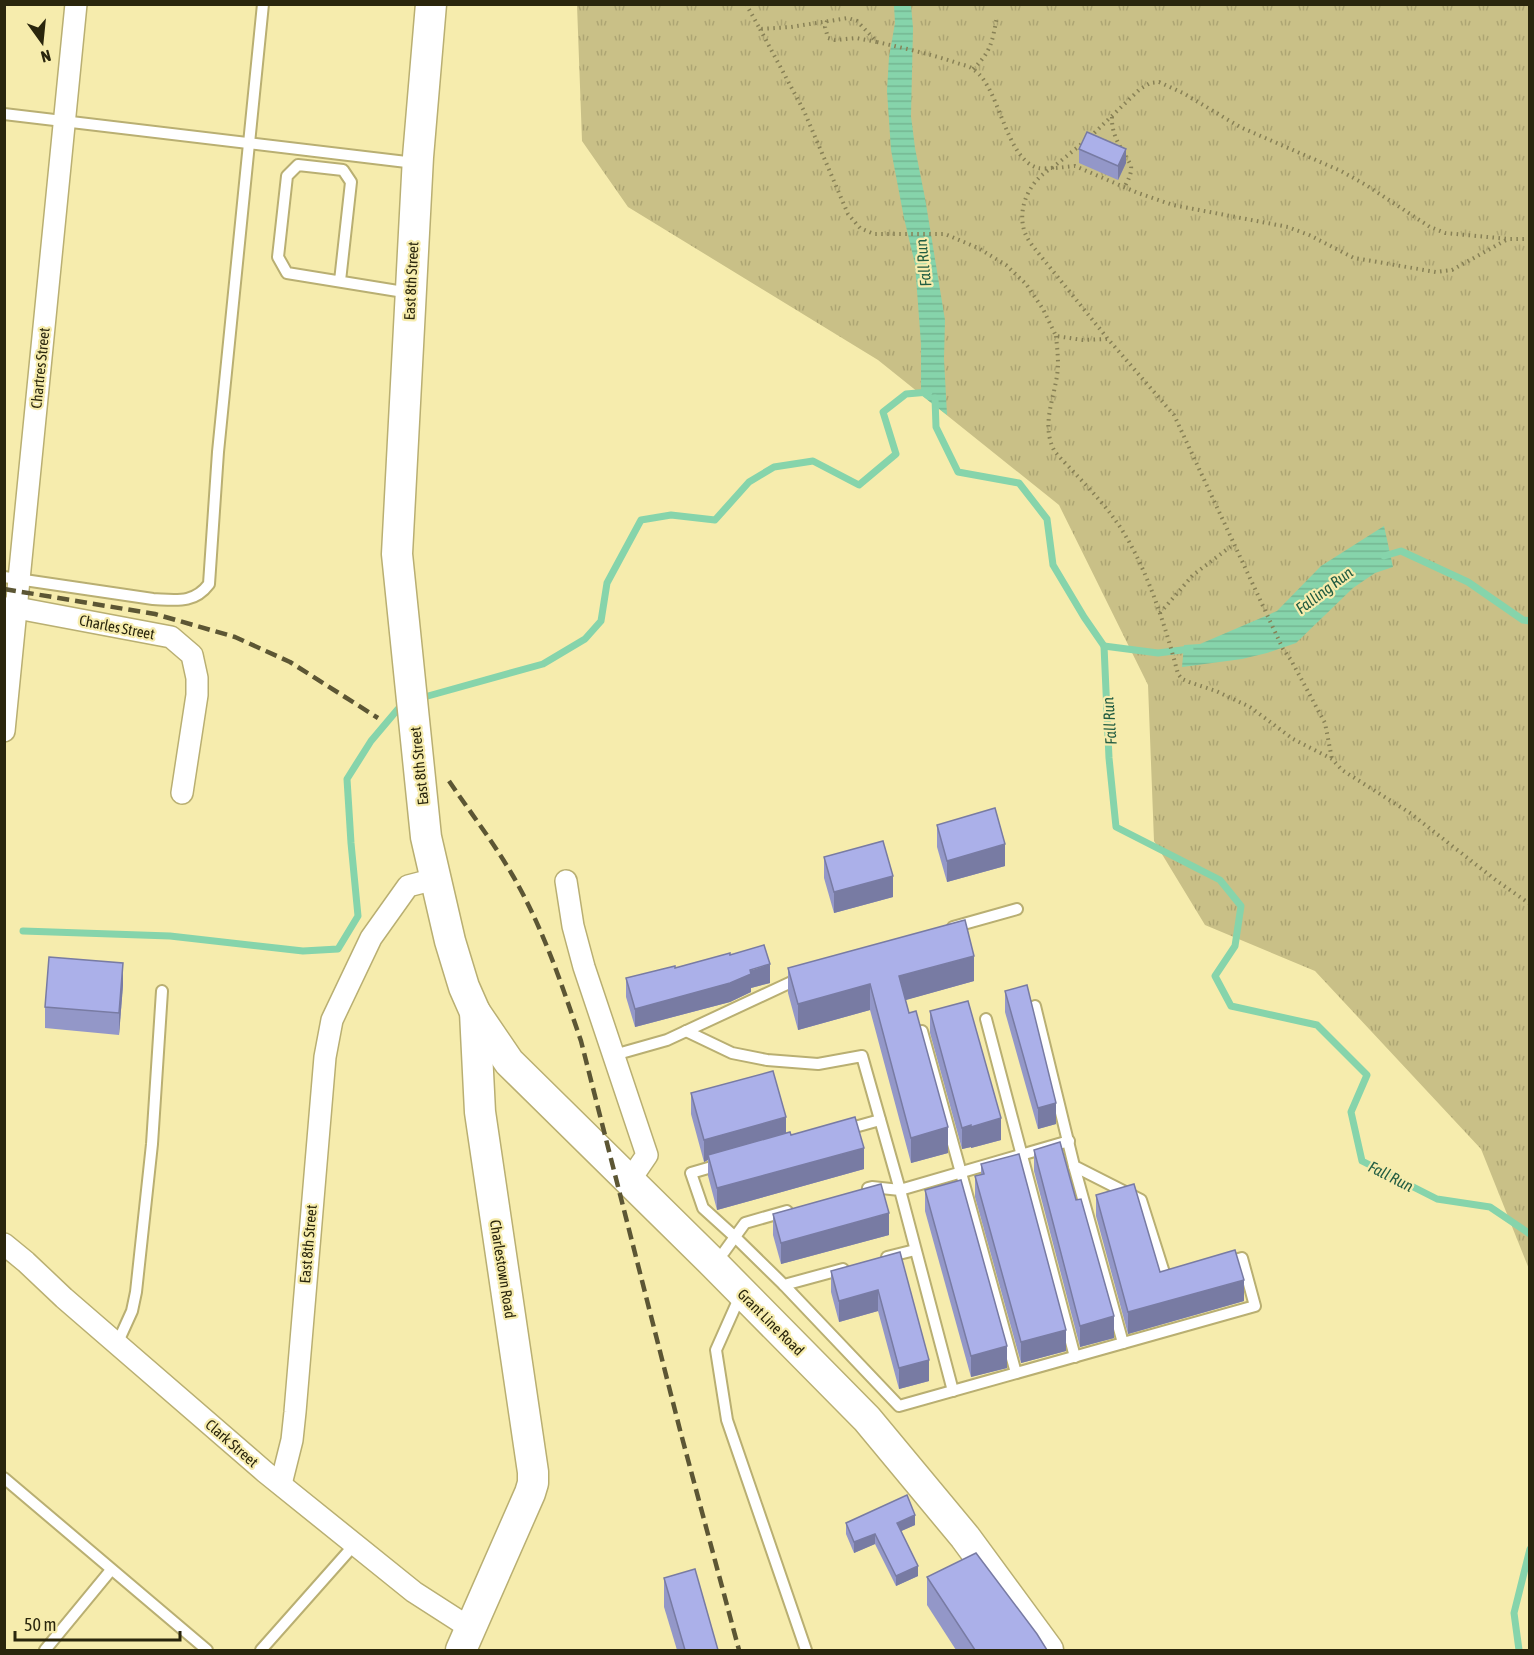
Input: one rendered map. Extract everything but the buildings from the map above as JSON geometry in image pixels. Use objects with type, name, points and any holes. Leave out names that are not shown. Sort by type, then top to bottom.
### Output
[{"type":"street","name":"Chartres Street","points":[[4,731],[12,578],[65,122],[76,4]]},
{"type":"street","name":"East 8th Street","points":[[281,1484],[292,1440],[325,1057],[332,1020],[371,938],[408,886],[435,879],[426,837],[397,554],[417,163],[431,4]]},
{"type":"street","name":"Charles Street","points":[[11,608],[171,637],[192,655],[197,678],[197,695],[182,793]]},
{"type":"street","name":"Charlestown Road","points":[[435,879],[459,972],[475,1012],[480,1112],[533,1472],[530,1493],[466,1639]]},
{"type":"street","points":[[566,881],[573,926],[584,967],[647,1155],[630,1180]]},
{"type":"street","name":"Grant Line Road","points":[[475,1012],[509,1062],[630,1180],[867,1419],[988,1567],[1048,1650]]},
{"type":"street","name":"Clark Street","points":[[4,1244],[228,1441],[414,1592],[466,1639]]},
{"type":"lane","points":[[12,578],[172,600],[191,599],[201,594],[209,584],[218,452],[263,4]]},
{"type":"lane","points":[[4,114],[417,163]]},
{"type":"lane","points":[[340,281],[351,182],[343,170],[298,165],[287,176],[278,257],[287,273],[410,293]]},
{"type":"lane","points":[[938,931],[1017,909]]},
{"type":"lane","points":[[614,1055],[667,1040],[812,973]]},
{"type":"lane","points":[[117,1344],[132,1311],[136,1292],[152,1144],[162,991]]},
{"type":"lane","points":[[1035,1006],[1074,1166],[1123,1343]]},
{"type":"lane","points":[[986,1019],[1075,1357]]},
{"type":"lane","points":[[686,1031],[732,1053],[767,1060],[818,1064],[862,1056],[953,1391]]},
{"type":"lane","points":[[922,1031],[1016,1373]]},
{"type":"lane","points":[[835,1132],[880,1120]]},
{"type":"lane","points":[[861,1190],[872,1187],[900,1190],[1069,1141]]},
{"type":"lane","points":[[735,1160],[690,1173],[703,1209],[784,1285],[899,1406],[1255,1306],[1242,1258],[1209,1267]]},
{"type":"lane","points":[[1074,1166],[1141,1200],[1166,1279],[1176,1276]]},
{"type":"lane","points":[[713,1263],[745,1223],[798,1208]]},
{"type":"lane","points":[[872,1261],[915,1250]]},
{"type":"lane","points":[[784,1285],[850,1267]]},
{"type":"lane","points":[[742,1293],[716,1350],[727,1420],[806,1650]]},
{"type":"lane","points":[[4,1478],[207,1650]]},
{"type":"lane","points":[[261,1650],[355,1544]]},
{"type":"lane","points":[[45,1650],[111,1570]]},
{"type":"path","points":[[746,4],[804,111],[848,214],[860,228],[874,234],[945,234],[978,248],[1006,265],[1026,284],[1043,309],[1056,336],[1058,365],[1047,424],[1049,442],[1055,452],[1113,517],[1127,539],[1160,613],[1178,674],[1182,679],[1216,691],[1250,707],[1293,739],[1332,759],[1342,770],[1410,813],[1530,904]]},
{"type":"path","points":[[973,69],[984,58],[991,45],[997,17]]},
{"type":"path","points":[[760,29],[791,27],[848,18],[856,21],[877,42]]},
{"type":"path","points":[[827,21],[825,27],[828,38],[835,40],[856,38],[887,44],[949,60],[973,69],[988,87],[1009,136],[1028,163],[1039,168],[1075,166],[1124,188],[1173,205],[1288,227],[1354,258],[1436,272],[1452,270],[1509,239]]},
{"type":"path","points":[[1332,759],[1324,723],[1283,649],[1174,415],[1108,339],[1035,249],[1025,234],[1022,218],[1023,205],[1038,179],[1070,155],[1140,89],[1150,83],[1159,82],[1183,93],[1240,127],[1349,176],[1437,230],[1452,234],[1530,239]]},
{"type":"path","points":[[1112,115],[1115,137],[1131,165],[1131,174],[1124,188]]},
{"type":"path","points":[[1056,336],[1083,340],[1108,339]]},
{"type":"path","points":[[1160,613],[1193,575],[1234,544]]},
{"type":"green space","points":[[577,5],[1529,5],[1529,1269],[1481,1149],[1315,971],[1205,925],[1154,841],[1148,685],[1059,505],[878,360],[628,207],[582,141]]},
{"type":"water","points":[[894,5],[911,5],[913,28],[911,116],[945,320],[944,359],[947,415],[921,395],[921,344],[915,264],[891,150],[887,91],[889,57],[895,23]]},
{"type":"water","points":[[1384,526],[1393,567],[1375,573],[1353,588],[1296,643],[1242,659],[1182,667],[1184,645],[1200,644],[1277,611],[1321,566]]},
{"type":"waterway","points":[[428,696],[543,664],[585,639],[601,621],[607,583],[641,520],[671,515],[715,520],[749,482],[774,467],[813,461],[859,485],[896,454],[883,412],[906,394],[929,392]]},
{"type":"waterway","name":"Fall Run","points":[[935,398],[936,427],[958,472],[1019,483],[1047,519],[1053,565],[1104,646],[1109,758],[1116,827],[1220,880],[1241,906],[1235,946],[1215,976],[1231,1006],[1317,1025],[1367,1075],[1351,1112],[1362,1161],[1437,1199],[1490,1207],[1530,1234]]},
{"type":"waterway","name":"Falling Run","points":[[1384,556],[1401,551],[1468,582],[1523,620],[1530,621]]},
{"type":"waterway","name":"Falling Run","points":[[1104,646],[1158,653],[1190,649]]},
{"type":"waterway","points":[[23,931],[170,936],[303,951],[338,949],[358,916],[347,779],[371,741],[398,709]]},
{"type":"waterway","name":"Fall Run","points":[[1519,1650],[1514,1613],[1530,1549]]},
{"type":"railway","points":[[4,589],[155,614],[235,637],[290,662],[378,718]]},
{"type":"railway","points":[[449,781],[498,852],[524,896],[567,999],[581,1041],[680,1430],[739,1650]]}]
